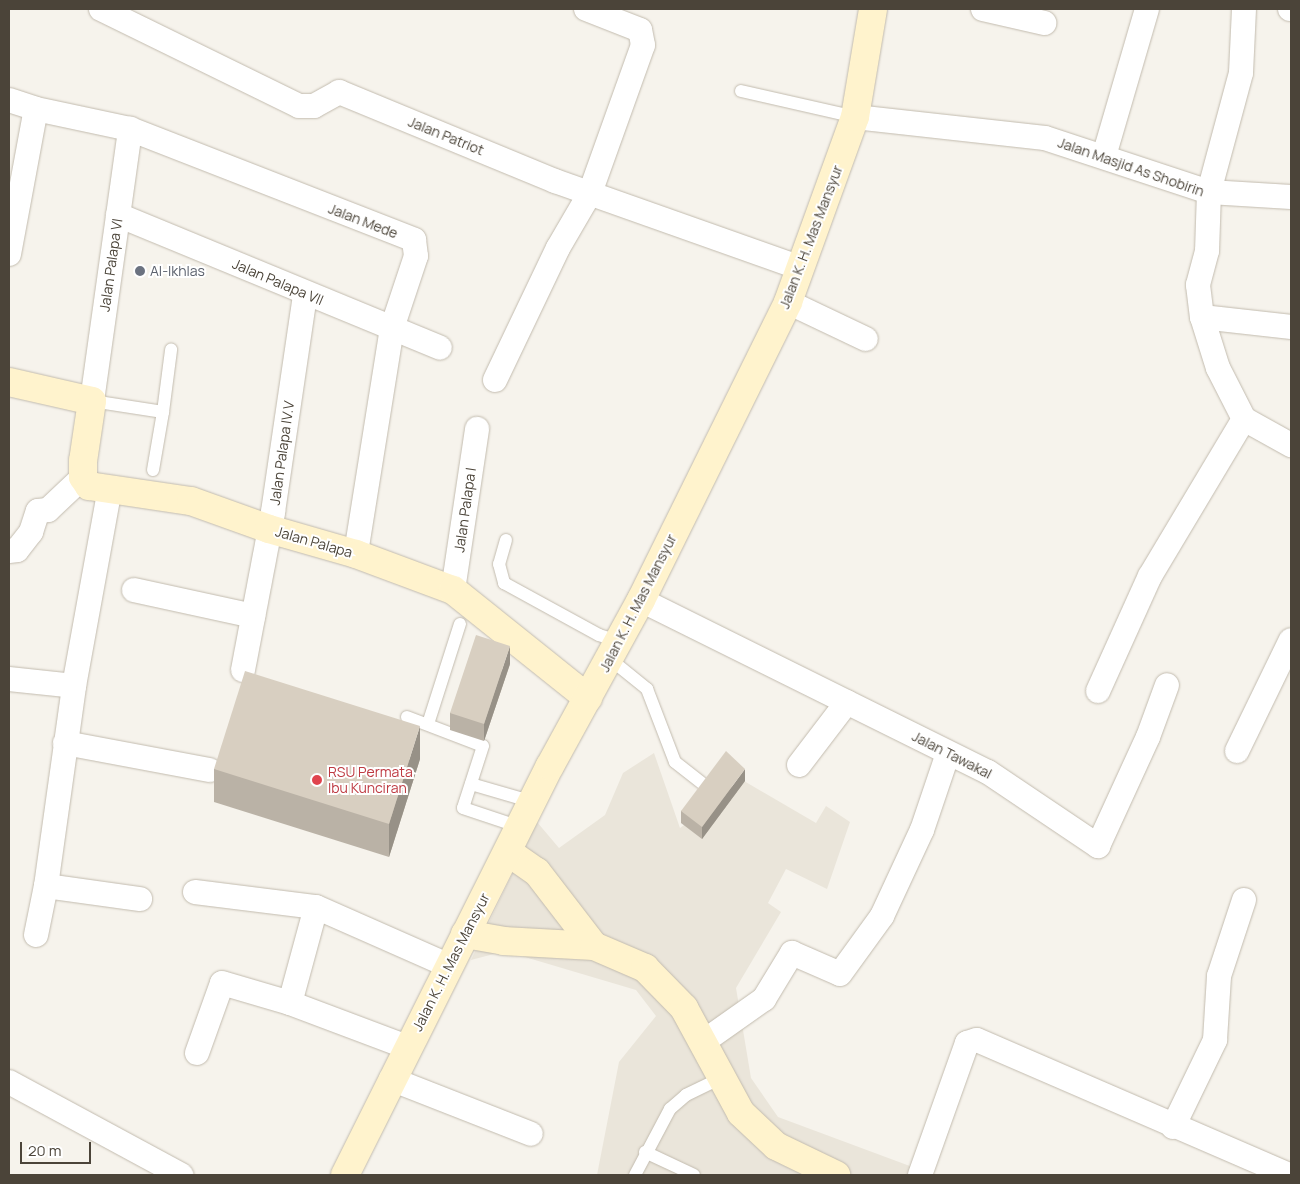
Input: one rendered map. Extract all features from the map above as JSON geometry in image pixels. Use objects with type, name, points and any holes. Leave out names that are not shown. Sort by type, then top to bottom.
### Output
[{"type":"main road","name":"Jalan K. H. Mas Mansyur","points":[[345,1175],[407,1047],[520,827],[642,600],[788,302],[855,117],[873,9]]},
{"type":"main road","points":[[9,382],[92,401],[82,477]]},
{"type":"main road","name":"Jalan Palapa","points":[[82,477],[89,486],[191,501],[269,529],[356,554],[453,590],[588,698]]},
{"type":"main road","points":[[508,852],[537,872],[594,946]]},
{"type":"main road","points":[[466,934],[503,941],[594,946],[644,968],[684,1008],[724,1076],[741,1113],[776,1146],[836,1175]]},
{"type":"street","name":"Jalan Patriot","points":[[101,9],[299,106],[314,106],[339,92],[590,193],[801,268]]},
{"type":"street","points":[[495,380],[558,248],[590,193],[644,37],[640,30],[586,9]]},
{"type":"street","points":[[983,9],[1044,23]]},
{"type":"street","points":[[1104,156],[1147,9]]},
{"type":"street","points":[[1244,9],[1241,73],[1209,192],[1291,197]]},
{"type":"street","name":"Jalan Mede","points":[[9,100],[36,109],[130,129],[414,240],[416,256],[392,328],[356,554]]},
{"type":"street","points":[[9,254],[36,109]]},
{"type":"street","name":"Jalan Masjid As Shobirin","points":[[855,117],[1045,138],[1209,192],[1207,252],[1198,285],[1202,317],[1218,368],[1244,419]]},
{"type":"street","name":"Jalan Palapa VI","points":[[92,401],[130,129]]},
{"type":"street","name":"Jalan Palapa VII","points":[[118,215],[305,294],[440,348]]},
{"type":"street","name":"Jalan Palapa IV.V","points":[[243,670],[269,529],[305,294]]},
{"type":"street","points":[[788,302],[866,339]]},
{"type":"street","points":[[1202,317],[1291,328]]},
{"type":"street","points":[[1098,691],[1150,576],[1244,419],[1291,445]]},
{"type":"street","name":"Jalan Palapa I","points":[[453,590],[477,429]]},
{"type":"street","points":[[9,551],[17,550],[31,532],[38,511],[48,510],[82,477]]},
{"type":"street","points":[[36,935],[46,886],[74,686],[110,488]]},
{"type":"street","points":[[134,590],[253,616]]},
{"type":"street","name":"Jalan Tawakal","points":[[642,600],[995,776],[1098,846],[1148,737],[1167,685]]},
{"type":"street","points":[[1237,751],[1291,640]]},
{"type":"street","points":[[9,680],[74,686]]},
{"type":"street","points":[[799,765],[847,702]]},
{"type":"street","points":[[65,743],[209,770]]},
{"type":"street","points":[[703,1042],[764,999],[792,953],[840,974],[882,916],[922,830],[948,753]]},
{"type":"street","points":[[46,886],[140,899]]},
{"type":"street","points":[[195,892],[316,907],[450,966]]},
{"type":"street","points":[[1172,1127],[1215,1040],[1218,976],[1244,900]]},
{"type":"street","points":[[290,1002],[316,907]]},
{"type":"street","points":[[197,1054],[222,983],[290,1002],[407,1047]]},
{"type":"street","points":[[920,1175],[967,1043],[977,1040],[1172,1127],[1289,1175]]},
{"type":"street","points":[[391,1079],[531,1134]]},
{"type":"street","points":[[9,1082],[181,1175]]},
{"type":"lane","points":[[742,91],[855,117]]},
{"type":"lane","points":[[152,470],[163,412],[171,350]]},
{"type":"lane","points":[[92,401],[163,412]]},
{"type":"lane","points":[[506,540],[499,564],[504,583],[599,635],[614,650],[647,689],[675,762],[702,783]]},
{"type":"lane","points":[[428,724],[460,624]]},
{"type":"lane","points":[[406,717],[483,746],[462,808],[520,827]]},
{"type":"lane","points":[[470,784],[533,802]]},
{"type":"lane","points":[[634,1175],[670,1109],[686,1095],[724,1076]]},
{"type":"lane","points":[[645,1152],[694,1175]]},
{"type":"shaded area","points":[[654,753],[680,828],[744,781],[816,823],[826,806],[850,822],[827,889],[786,869],[768,903],[781,912],[736,988],[751,1078],[778,1117],[934,1175],[597,1175],[619,1062],[656,1016],[636,990],[505,951],[471,960],[537,822],[559,848],[605,815],[623,773]]},
{"type":"building","points":[[476,635],[510,646],[484,724],[450,713]]},
{"type":"building","name":"RSU Permata Ibu Kunciran","points":[[245,671],[420,726],[389,824],[214,769]]},
{"type":"building","points":[[726,751],[745,769],[702,827],[681,811]]},
{"type":"place","name":"Al-Ikhlas","points":[[140,271]]},
{"type":"place","name":"RSU Permata Ibu Kunciran","points":[[317,780]]}]
